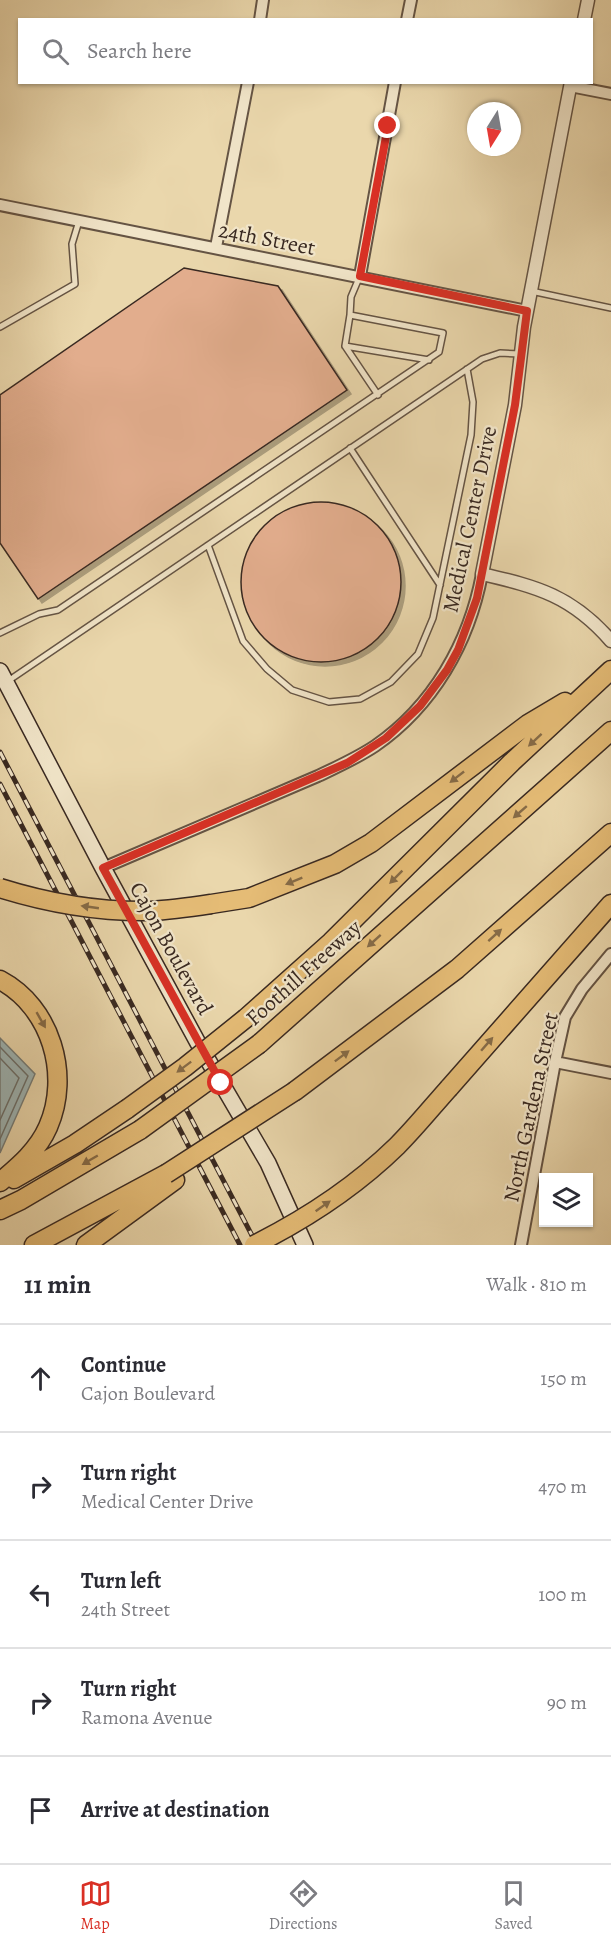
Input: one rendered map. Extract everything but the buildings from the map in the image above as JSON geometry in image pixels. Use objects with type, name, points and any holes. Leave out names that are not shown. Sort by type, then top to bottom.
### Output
[{"type":"highway","points":[[0,1184],[29,1172],[127,1109],[185,1067],[246,1018],[331,942],[512,762],[611,670]]},
{"type":"highway","points":[[0,888],[39,899],[111,910],[152,911],[249,898],[335,864],[371,843],[528,724],[593,686]]},
{"type":"highway","name":"Foothill Freeway","points":[[0,1210],[140,1130],[259,1044],[611,731]]},
{"type":"highway","points":[[86,1245],[171,1177],[296,1092],[457,969],[611,832]]},
{"type":"highway","points":[[254,1245],[315,1212],[371,1170],[398,1145],[611,904]]},
{"type":"highway","points":[[0,980],[13,987],[38,1014],[55,1054],[58,1074],[54,1111],[48,1129],[37,1147],[0,1184]]},
{"type":"highway","points":[[34,1245],[171,1177]]},
{"type":"main road","name":"Cajon Boulevard","points":[[3,677],[103,868],[198,1042],[268,1163],[305,1245]]},
{"type":"street","points":[[260,18],[263,0]]},
{"type":"street","points":[[407,18],[411,0]]},
{"type":"street","points":[[584,18],[588,0]]},
{"type":"street","points":[[216,248],[248,84]]},
{"type":"street","points":[[360,276],[395,84]]},
{"type":"street","points":[[571,84],[611,94]]},
{"type":"street","name":"Medical Center Drive","points":[[103,868],[347,763],[390,735],[420,706],[447,670],[477,598],[515,405],[527,311],[571,84]]},
{"type":"street","name":"24th Street","points":[[0,205],[527,311]]},
{"type":"street","points":[[482,574],[523,583],[546,591],[567,602],[586,616],[611,641]]},
{"type":"street","name":"North Gardena Street","points":[[521,1245],[565,1017],[582,989],[611,954]]},
{"type":"street","points":[[555,1062],[611,1072]]},
{"type":"lane","points":[[0,327],[75,284],[72,244],[79,220]]},
{"type":"lane","points":[[360,276],[351,297],[345,346],[378,395]]},
{"type":"lane","points":[[531,291],[611,308]]},
{"type":"lane","points":[[0,633],[39,614],[58,610],[439,352],[443,333],[350,315]]},
{"type":"lane","points":[[345,346],[429,360]]},
{"type":"lane","points":[[3,677],[208,545],[482,359],[500,353],[522,354]]},
{"type":"lane","points":[[208,545],[243,641],[267,669],[292,690],[329,702],[360,699],[391,682],[418,654],[434,618],[471,435],[473,402],[467,369]]},
{"type":"lane","points":[[350,448],[440,585]]},
{"type":"water","points":[[0,1038],[35,1074],[0,1153]]},
{"type":"railway","points":[[0,752],[257,1245]]},
{"type":"railway","points":[[0,784],[240,1245]]},
{"type":"route","points":[[221,1083],[103,868],[347,763],[398,729],[420,706],[447,670],[458,650],[477,598],[515,405],[527,311],[360,276],[388,126]]}]
